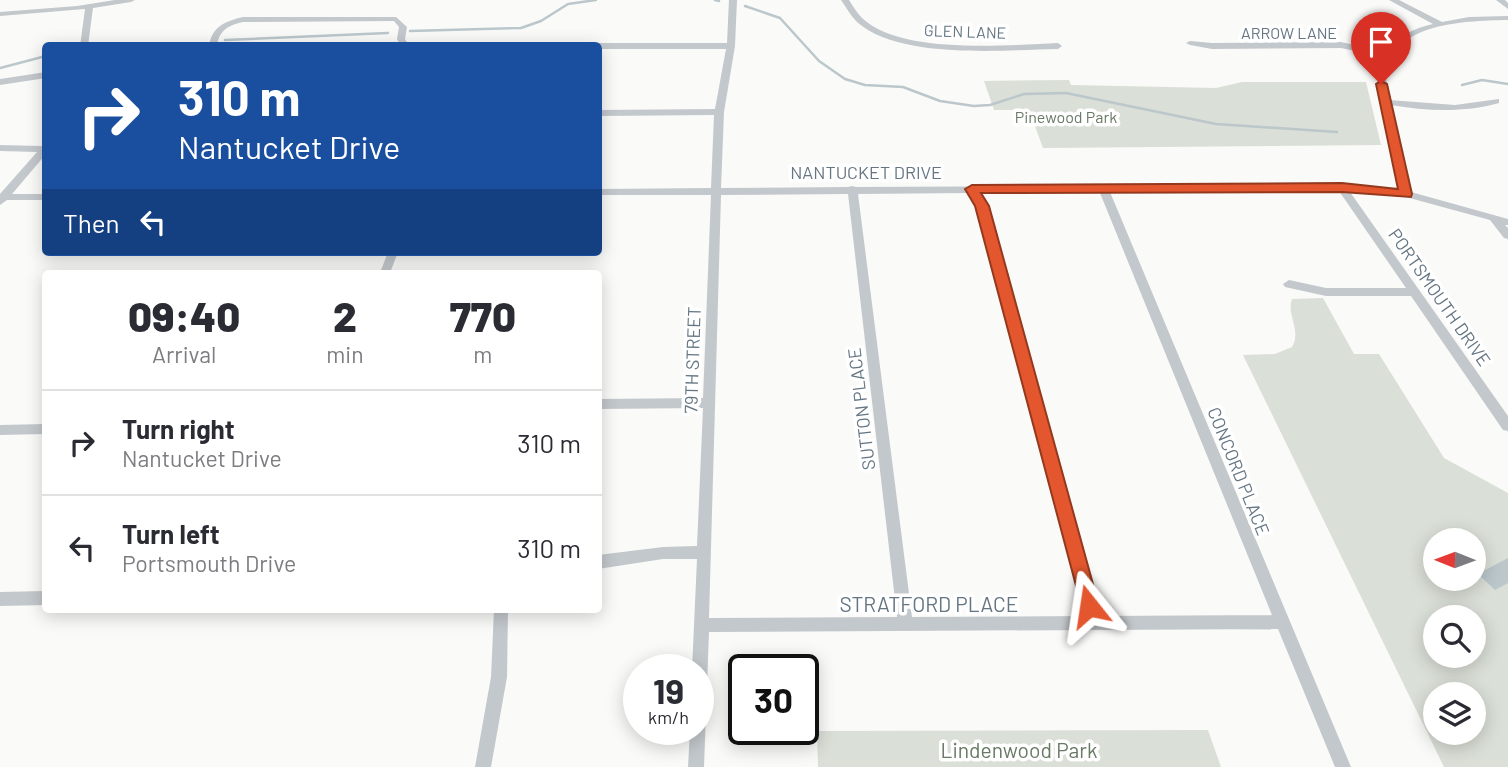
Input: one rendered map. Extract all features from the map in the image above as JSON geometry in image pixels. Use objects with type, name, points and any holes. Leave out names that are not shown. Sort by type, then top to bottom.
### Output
[{"type":"street","points":[[0,17],[71,12],[78,8],[131,0]]},
{"type":"street","name":"79TH STREET","points":[[701,654],[719,112],[731,46],[733,0]]},
{"type":"street","name":"GLEN LANE","points":[[845,0],[852,13],[862,22],[908,42],[951,47],[1058,46]]},
{"type":"street","points":[[1393,0],[1440,23]]},
{"type":"street","points":[[1500,0],[1508,7]]},
{"type":"street","points":[[85,42],[89,7]]},
{"type":"street","points":[[1406,194],[1381,79],[1387,55],[1405,37],[1440,23],[1508,18]]},
{"type":"street","points":[[214,42],[215,35],[233,22],[245,19],[396,19],[403,27],[403,42]]},
{"type":"street","name":"ARROW LANE","points":[[1190,43],[1212,46],[1334,45],[1387,55]]},
{"type":"street","points":[[602,46],[731,46]]},
{"type":"street","points":[[0,82],[42,76]]},
{"type":"street","points":[[1385,102],[1425,107],[1480,107],[1496,102]]},
{"type":"street","points":[[602,113],[719,112]]},
{"type":"street","points":[[0,148],[42,148]]},
{"type":"street","points":[[1,199],[42,151]]},
{"type":"street","name":"NANTUCKET DRIVE","points":[[602,192],[1342,187],[1406,194],[1508,222]]},
{"type":"street","name":"PORTSMOUTH DRIVE","points":[[1342,187],[1508,426]]},
{"type":"street","name":"CONCORD PLACE","points":[[1103,188],[1343,767]]},
{"type":"street","name":"SUTTON PLACE","points":[[852,189],[905,624]]},
{"type":"street","points":[[972,189],[982,206],[1094,623]]},
{"type":"street","points":[[1,199],[42,197]]},
{"type":"street","points":[[1494,219],[1508,235]]},
{"type":"street","points":[[1289,284],[1326,292],[1415,292]]},
{"type":"street","points":[[602,404],[710,403]]},
{"type":"street","points":[[0,429],[42,429]]},
{"type":"street","points":[[602,561],[651,554],[705,552]]},
{"type":"street","points":[[0,599],[42,598]]},
{"type":"street","points":[[484,767],[499,677],[501,613]]},
{"type":"street","name":"STRATFORD PLACE","points":[[702,625],[1282,622]]},
{"type":"street","points":[[696,767],[697,745]]},
{"type":"green space","name":"Pinewood Park","points":[[1069,80],[1071,85],[1216,88],[1242,82],[1366,82],[1381,145],[1043,148],[1029,110],[994,110],[984,81]]},
{"type":"green space","points":[[1323,298],[1354,354],[1379,354],[1444,458],[1508,493],[1508,767],[1444,767],[1433,745],[1486,745],[1486,682],[1423,682],[1423,724],[1243,355],[1275,354],[1292,347],[1295,329],[1292,299]]},
{"type":"green space","name":"Lindenwood Park","points":[[1208,730],[1221,767],[818,767],[819,731]]},
{"type":"shaded area","points":[[1508,558],[1508,583],[1495,590],[1486,582],[1486,570]]},
{"type":"waterway","points":[[410,31],[521,28],[541,21],[568,4],[596,0]]},
{"type":"waterway","points":[[715,0],[719,1]]},
{"type":"waterway","points":[[745,6],[780,18],[819,61],[845,79],[865,85],[903,87],[940,101],[974,106],[990,105],[1024,94],[1066,93],[1216,124],[1337,132]]},
{"type":"waterway","points":[[225,40],[388,33]]},
{"type":"waterway","points":[[0,68],[42,57]]},
{"type":"waterway","points":[[1462,85],[1482,80],[1508,84]]},
{"type":"route","points":[[1089,606],[982,206],[972,189],[1342,187],[1406,194],[1381,84]]}]
